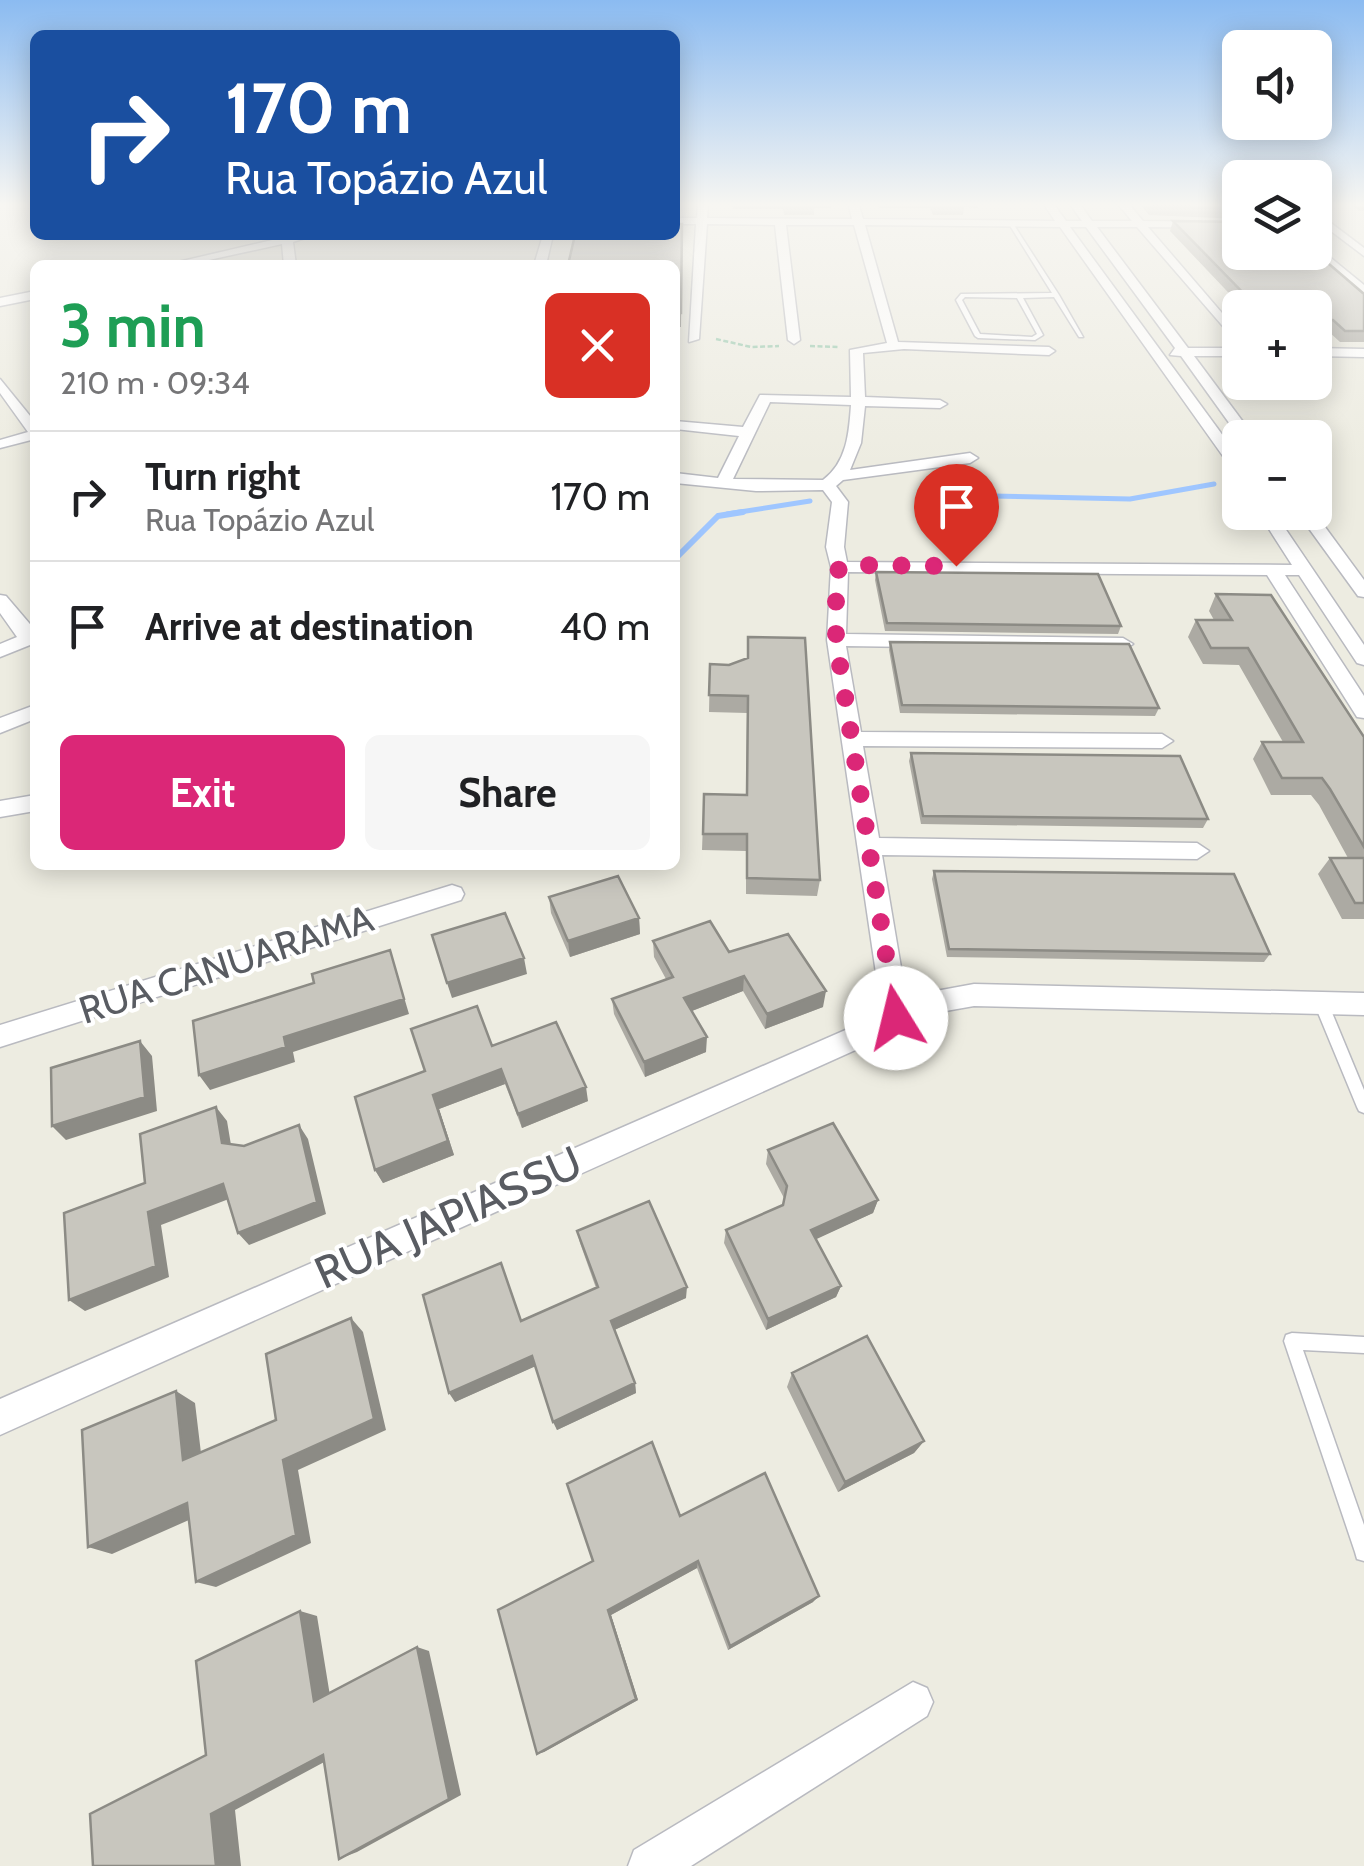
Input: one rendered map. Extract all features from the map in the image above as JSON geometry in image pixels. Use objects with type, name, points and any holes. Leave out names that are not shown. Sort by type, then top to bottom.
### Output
[{"type":"street","points":[[694,339],[697,290]]},
{"type":"street","points":[[788,290],[794,340]]},
{"type":"street","points":[[877,290],[892,341]]},
{"type":"street","points":[[1112,290],[1222,444]]},
{"type":"street","points":[[1140,290],[1235,420]]},
{"type":"street","points":[[1196,290],[1222,321]]},
{"type":"street","points":[[0,302],[30,296]]},
{"type":"street","points":[[896,1018],[836,640],[835,586],[840,567],[834,547],[840,502],[832,480],[861,402],[856,350],[904,344],[1048,351]]},
{"type":"street","points":[[1158,352],[1222,352]]},
{"type":"street","points":[[1332,352],[1364,352]]},
{"type":"street","points":[[0,382],[30,427]]},
{"type":"street","points":[[723,484],[765,398],[940,404]]},
{"type":"street","points":[[680,426],[748,432]]},
{"type":"street","points":[[0,444],[30,435]]},
{"type":"street","points":[[680,479],[723,484],[832,480],[970,458]]},
{"type":"street","points":[[1277,530],[1364,658]]},
{"type":"street","points":[[1320,530],[1357,572],[1364,592]]},
{"type":"street","points":[[840,567],[1302,570]]},
{"type":"street","points":[[1273,570],[1364,712]]},
{"type":"street","points":[[0,600],[30,636]]},
{"type":"street","points":[[0,650],[30,637]]},
{"type":"street","points":[[836,640],[1123,644]]},
{"type":"street","points":[[0,726],[30,713]]},
{"type":"street","points":[[850,739],[1162,740]]},
{"type":"street","points":[[0,809],[30,804]]},
{"type":"street","points":[[868,846],[1197,852]]},
{"type":"street","name":"RUA CANUARAMA","points":[[0,1036],[452,894]]},
{"type":"street","name":"RUA JAPIASSU","points":[[0,1416],[936,1002],[974,995],[1364,1004]]},
{"type":"street","points":[[650,1866],[914,1702]]},
{"type":"lane","points":[[1053,290],[1081,336]]},
{"type":"lane","points":[[1019,296],[1038,338],[978,336],[959,300],[963,295],[1056,295]]},
{"type":"lane","points":[[1321,1003],[1364,1107]]},
{"type":"lane","points":[[1364,1345],[1292,1342],[1364,1552]]},
{"type":"building","points":[[1332,290],[1359,290],[1364,294],[1364,331],[1345,331],[1333,320]]},
{"type":"building","points":[[876,572],[1098,574],[1121,626],[887,623]]},
{"type":"building","points":[[1216,594],[1271,595],[1364,737],[1364,847],[1322,778],[1282,778],[1262,742],[1303,742],[1248,648],[1211,648],[1196,620],[1232,620]]},
{"type":"building","points":[[748,637],[805,638],[820,880],[747,878],[747,834],[703,834],[704,794],[747,795],[748,696],[709,695],[710,664],[729,665],[748,658]]},
{"type":"building","points":[[890,642],[1129,644],[1159,708],[902,705]]},
{"type":"building","points":[[911,753],[1180,756],[1208,819],[923,816]]},
{"type":"building","points":[[1330,858],[1364,858],[1364,903],[1355,903]]},
{"type":"building","points":[[934,871],[1234,874],[1270,954],[949,949]]},
{"type":"building","points":[[618,876],[639,918],[568,941],[549,897]]},
{"type":"building","points":[[505,913],[524,958],[447,983],[432,935]]},
{"type":"building","points":[[710,921],[729,952],[788,934],[826,991],[767,1014],[744,976],[684,998],[707,1037],[644,1062],[612,999],[673,977],[653,941]]},
{"type":"building","points":[[390,950],[404,999],[284,1037],[286,1047],[199,1075],[193,1021],[314,983],[312,974]]},
{"type":"building","points":[[477,1006],[492,1046],[556,1022],[586,1087],[518,1114],[501,1069],[433,1095],[448,1141],[375,1170],[355,1097],[425,1071],[411,1029]]},
{"type":"building","points":[[140,1041],[145,1097],[52,1126],[51,1068]]},
{"type":"building","points":[[216,1107],[222,1143],[244,1146],[299,1125],[317,1202],[238,1233],[223,1184],[148,1212],[156,1266],[69,1300],[64,1213],[145,1183],[140,1134]]},
{"type":"building","points":[[833,1123],[878,1200],[811,1230],[841,1286],[768,1319],[726,1230],[783,1205],[787,1186],[768,1150]]},
{"type":"building","points":[[649,1201],[687,1287],[611,1321],[635,1383],[553,1422],[532,1356],[449,1393],[423,1295],[501,1263],[521,1321],[598,1287],[577,1231]]},
{"type":"building","points":[[351,1318],[374,1419],[283,1460],[296,1535],[196,1582],[187,1503],[88,1547],[82,1430],[176,1391],[183,1460],[276,1420],[266,1354]]},
{"type":"building","points":[[867,1336],[924,1441],[845,1482],[792,1373]]},
{"type":"building","points":[[652,1442],[680,1516],[765,1473],[819,1596],[730,1646],[698,1561],[608,1610],[636,1699],[537,1754],[498,1610],[593,1561],[567,1484]]},
{"type":"building","points":[[300,1611],[314,1701],[417,1647],[449,1799],[339,1859],[323,1755],[211,1814],[216,1866],[93,1866],[90,1814],[206,1755],[196,1661]]},
{"type":"waterway","points":[[942,495],[1130,499],[1214,484]]},
{"type":"waterway","points":[[727,514],[810,501]]},
{"type":"waterway","points":[[680,554],[718,516],[743,512]]},
{"type":"route","points":[[896,1018],[836,640],[836,575],[840,567],[848,565],[956,566]]}]
